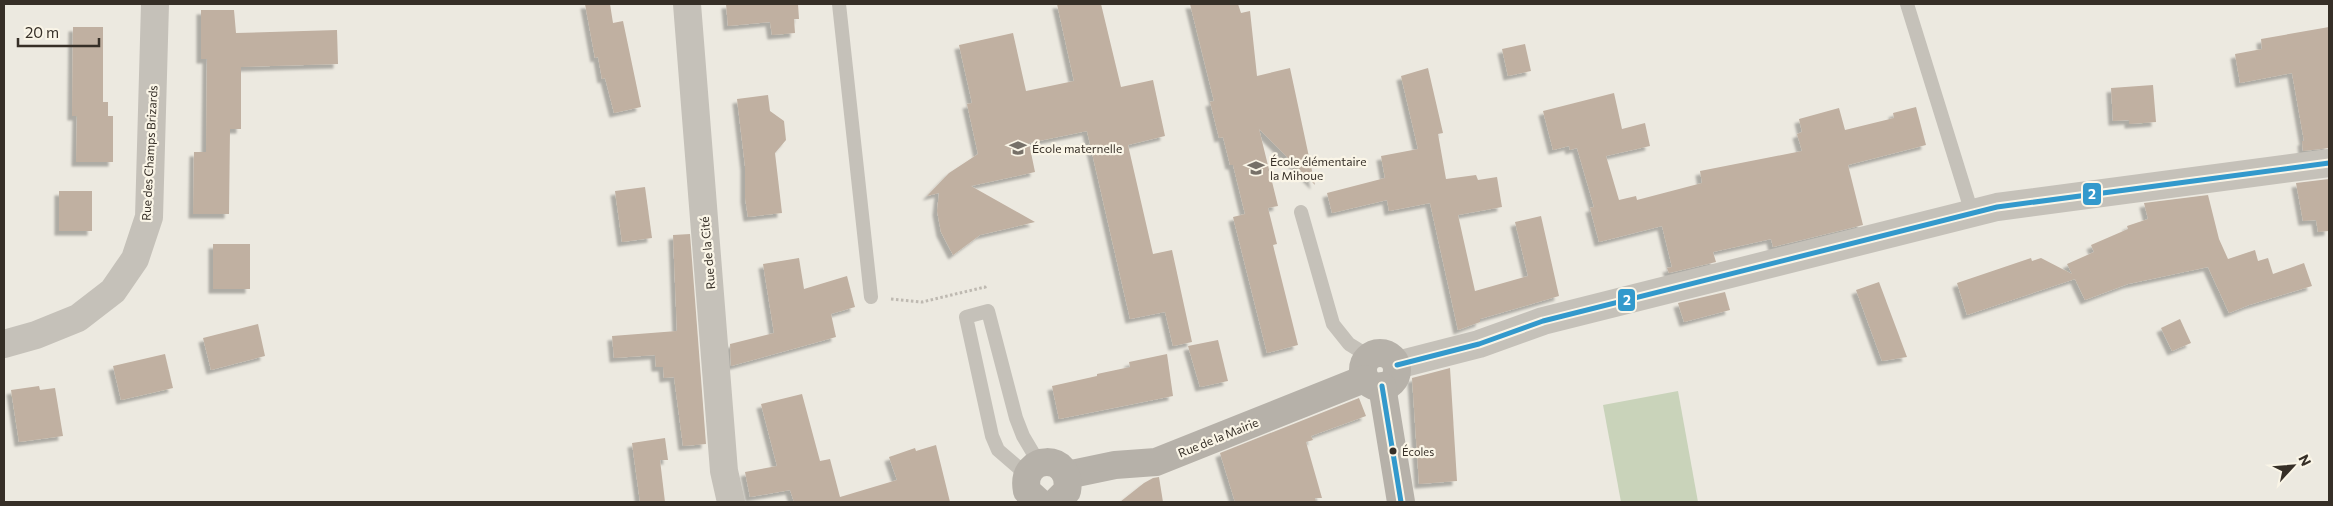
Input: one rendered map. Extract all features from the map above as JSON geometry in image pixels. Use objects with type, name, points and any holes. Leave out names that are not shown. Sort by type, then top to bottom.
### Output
[{"type":"street","name":"Rue des Champs Brizards","points":[[4,344],[36,335],[78,318],[113,291],[135,259],[149,217],[155,4]]},
{"type":"street","name":"Rue de la Cité","points":[[687,4],[723,462],[731,502]]},
{"type":"street","points":[[1401,502],[1378,372],[1479,344],[1543,322],[1972,213],[2007,206],[2329,163]]},
{"type":"street","name":"Rue de la Mairie","points":[[1067,475],[1115,465],[1156,462],[1378,372]]},
{"type":"street","points":[[1031,487],[1055,463],[1063,468],[1067,475],[1067,491],[1056,502]]},
{"type":"lane","points":[[839,4],[871,297]]},
{"type":"lane","points":[[1907,4],[1972,213]]},
{"type":"lane","points":[[1301,212],[1333,324],[1349,344],[1378,372]]},
{"type":"lane","points":[[988,311],[1016,418],[1023,436],[1031,487],[998,450],[992,436],[966,317],[988,311]]},
{"type":"path","points":[[871,297],[922,302],[986,288],[988,311]]},
{"type":"green space","points":[[1678,391],[1698,502],[1621,502],[1603,405]]},
{"type":"building","points":[[585,4],[610,4],[613,23],[623,21],[641,107],[614,113],[605,78],[602,79],[598,57],[595,58]]},
{"type":"building","points":[[726,4],[798,4],[799,19],[794,19],[795,33],[772,35],[770,22],[728,26]]},
{"type":"building","points":[[1057,4],[1101,4],[1121,87],[1153,80],[1165,136],[1128,145],[1153,254],[1172,250],[1192,342],[1173,346],[1165,312],[1130,319],[1087,131],[1029,143],[1035,172],[971,186],[1035,222],[980,235],[953,255],[941,232],[937,211],[939,193],[927,196],[949,173],[978,154],[967,104],[972,103],[959,45],[1013,33],[1026,91],[1074,81]]},
{"type":"building","points":[[1190,4],[1238,4],[1241,13],[1250,11],[1257,76],[1290,68],[1315,185],[1259,129],[1278,206],[1268,208],[1277,244],[1273,245],[1298,345],[1267,353],[1233,217],[1245,214],[1233,165],[1230,165],[1223,137],[1219,138],[1210,102],[1214,101]]},
{"type":"building","points":[[201,10],[234,10],[236,33],[337,30],[338,64],[241,67],[241,129],[230,129],[229,214],[193,214],[194,152],[206,152],[207,59],[201,59]]},
{"type":"building","points":[[73,27],[103,27],[103,102],[108,102],[108,116],[113,116],[113,162],[76,162],[77,116],[72,116]]},
{"type":"building","points":[[2329,27],[2329,148],[2303,151],[2302,141],[2304,141],[2292,73],[2240,83],[2235,54],[2262,49],[2261,39]]},
{"type":"building","points":[[1525,44],[1531,71],[1508,76],[1502,49]]},
{"type":"building","points":[[1428,68],[1443,133],[1438,134],[1446,179],[1476,175],[1478,180],[1497,177],[1502,207],[1458,215],[1475,291],[1528,276],[1515,222],[1541,216],[1559,296],[1480,319],[1480,322],[1458,330],[1430,203],[1389,211],[1387,200],[1332,213],[1327,193],[1385,178],[1381,156],[1418,149],[1401,76]]},
{"type":"building","points":[[2153,85],[2156,122],[2129,124],[2129,120],[2113,121],[2111,88]]},
{"type":"building","points":[[1614,93],[1622,129],[1645,123],[1650,146],[1606,156],[1619,200],[1636,196],[1637,200],[1702,183],[1700,171],[1802,151],[1797,134],[1802,132],[1799,119],[1839,108],[1845,130],[1894,118],[1893,113],[1916,107],[1926,145],[1848,165],[1863,225],[1773,247],[1771,239],[1713,252],[1716,262],[1669,273],[1667,268],[1672,267],[1662,226],[1599,242],[1590,208],[1594,207],[1577,148],[1570,150],[1569,146],[1553,150],[1543,111]]},
{"type":"building","points":[[768,95],[770,111],[784,121],[786,140],[775,153],[782,213],[748,217],[745,198],[745,166],[737,99]]},
{"type":"building","points":[[2329,179],[2329,231],[2318,232],[2316,220],[2303,221],[2296,183]]},
{"type":"building","points":[[645,187],[652,238],[622,242],[615,191]]},
{"type":"building","points":[[59,191],[92,191],[92,231],[59,231]]},
{"type":"building","points":[[2208,195],[2219,239],[2228,259],[2255,250],[2258,261],[2268,258],[2273,274],[2304,263],[2312,286],[2229,313],[2208,267],[2128,284],[2085,300],[2075,279],[1967,315],[1957,283],[2031,258],[2032,261],[2041,258],[2072,274],[2067,264],[2094,252],[2091,245],[2128,229],[2127,226],[2148,219],[2144,203]]},
{"type":"building","points":[[690,234],[706,444],[683,446],[674,377],[664,378],[663,367],[656,367],[655,355],[614,358],[612,336],[677,331],[673,235]]},
{"type":"building","points":[[213,244],[250,244],[250,289],[213,289]]},
{"type":"building","points":[[799,258],[804,289],[847,276],[855,307],[831,314],[836,337],[731,366],[730,344],[774,333],[763,264]]},
{"type":"building","points":[[1879,282],[1907,357],[1882,361],[1856,290]]},
{"type":"building","points":[[1725,292],[1730,310],[1684,322],[1678,303]]},
{"type":"building","points":[[2180,319],[2191,343],[2172,351],[2161,328]]},
{"type":"building","points":[[258,324],[265,356],[211,370],[203,338]]},
{"type":"building","points":[[1218,340],[1228,381],[1200,387],[1188,346]]},
{"type":"building","points":[[165,354],[173,388],[121,400],[113,366]]},
{"type":"building","points":[[1167,354],[1173,396],[1059,419],[1052,386],[1130,367],[1129,362]]},
{"type":"building","points":[[1450,368],[1457,481],[1419,484],[1412,378]]},
{"type":"building","points":[[39,386],[40,390],[55,388],[63,436],[19,442],[11,390]]},
{"type":"building","points":[[802,394],[820,461],[830,459],[840,497],[897,480],[889,457],[915,448],[916,451],[936,445],[950,502],[794,502],[790,490],[750,497],[745,472],[777,466],[761,404]]},
{"type":"building","points":[[1359,398],[1366,416],[1311,436],[1313,440],[1306,442],[1322,498],[1315,498],[1316,502],[1235,502],[1220,453]]},
{"type":"building","points":[[665,438],[668,460],[660,460],[665,502],[640,502],[632,443]]},
{"type":"building","points":[[1159,477],[1163,502],[1120,502],[1144,483]]},
{"type":"transit line","name":"2","points":[[1397,365],[1479,344],[1543,321],[1997,207],[2329,163]]},
{"type":"transit line","name":"2","points":[[1382,386],[1401,502]]},
{"type":"place","name":"École maternelle","points":[[1018,148]]},
{"type":"place","name":"École élémentaire la Mihoue","points":[[1256,168]]},
{"type":"place","name":"Écoles","points":[[1393,451]]}]
